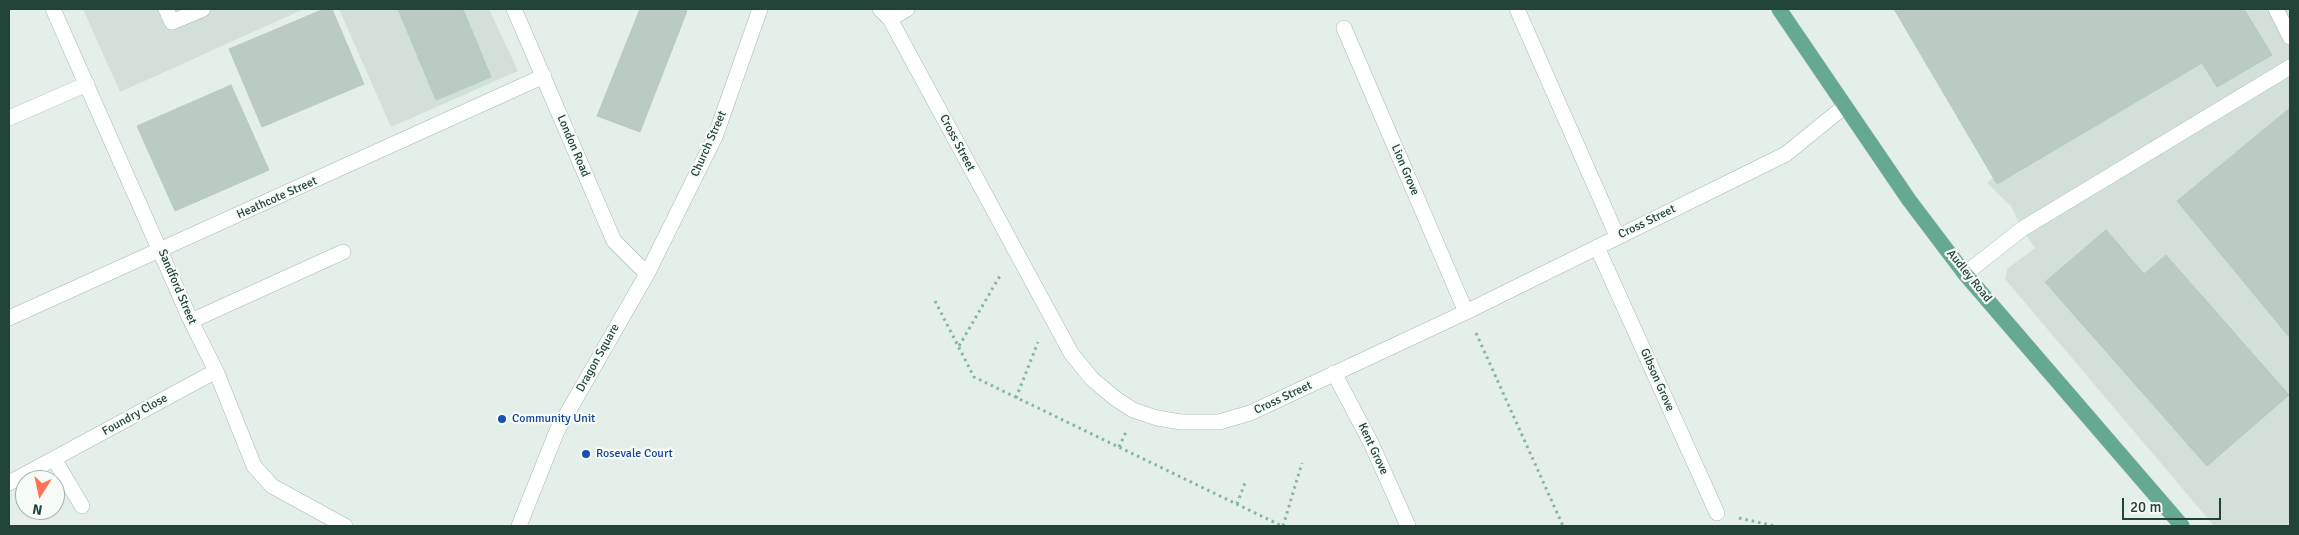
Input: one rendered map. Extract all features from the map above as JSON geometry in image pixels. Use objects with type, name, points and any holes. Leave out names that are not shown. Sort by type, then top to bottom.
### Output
[{"type":"main road","name":"Audley Road","points":[[1779,9],[1909,200],[1965,274],[2182,526]]},
{"type":"street","name":"Sandford Street","points":[[53,9],[191,320],[216,371],[254,466],[272,486],[345,526]]},
{"type":"street","points":[[166,9],[172,22],[202,9]]},
{"type":"street","name":"London Road","points":[[514,9],[614,241],[646,274]]},
{"type":"street","name":"Church Street","points":[[646,274],[715,137],[760,9]]},
{"type":"street","points":[[885,14],[907,9]]},
{"type":"street","points":[[1517,9],[1617,236]]},
{"type":"street","points":[[2276,9],[2290,37]]},
{"type":"street","name":"Cross Street","points":[[885,14],[1071,353],[1092,379],[1133,410],[1157,418],[1200,423],[1219,422],[1250,413],[1466,312],[1786,154],[1845,106]]},
{"type":"street","name":"Lion Grove","points":[[1344,28],[1466,312]]},
{"type":"street","points":[[1965,274],[2022,229],[2290,67]]},
{"type":"street","name":"Heathcote Street","points":[[9,318],[544,76]]},
{"type":"street","points":[[9,118],[87,84]]},
{"type":"street","name":"Gibson Grove","points":[[1597,247],[1717,513]]},
{"type":"street","points":[[191,320],[343,252]]},
{"type":"street","name":"Dragon Square","points":[[519,526],[557,431],[646,274]]},
{"type":"street","name":"Foundry Close","points":[[9,483],[216,371]]},
{"type":"street","name":"Kent Grove","points":[[1334,373],[1371,443],[1408,526]]},
{"type":"street","points":[[54,459],[82,506]]},
{"type":"path","points":[[958,347],[1015,250]]},
{"type":"path","points":[[935,301],[974,377],[1282,526],[1302,463]]},
{"type":"path","points":[[1466,312],[1563,526]]},
{"type":"path","points":[[1016,398],[1049,313]]},
{"type":"path","points":[[1237,504],[1246,480]]},
{"type":"path","points":[[1717,513],[1775,526]]},
{"type":"shaded area","points":[[83,9],[304,9],[120,92]]},
{"type":"shaded area","points":[[339,9],[489,9],[518,71],[391,127]]},
{"type":"shaded area","points":[[1894,9],[2290,9],[2290,526],[2214,526],[2005,279],[2007,269],[2035,248],[2022,229],[2011,206],[1987,183],[1993,177]]},
{"type":"building","points":[[324,9],[332,9],[364,84],[262,127],[229,49]]},
{"type":"building","points":[[398,9],[463,9],[491,77],[436,100]]},
{"type":"building","points":[[640,9],[681,9],[687,11],[640,132],[597,116]]},
{"type":"building","points":[[1894,9],[2244,9],[2272,55],[2217,87],[2202,63],[1997,184]]},
{"type":"building","points":[[231,85],[269,170],[175,211],[137,126]]},
{"type":"building","points":[[2290,108],[2290,338],[2177,201]]},
{"type":"building","points":[[2106,230],[2144,274],[2166,255],[2289,395],[2207,466],[2045,282]]},
{"type":"place","name":"Community Unit","points":[[502,419]]},
{"type":"place","name":"Rosevale Court","points":[[586,454]]}]
